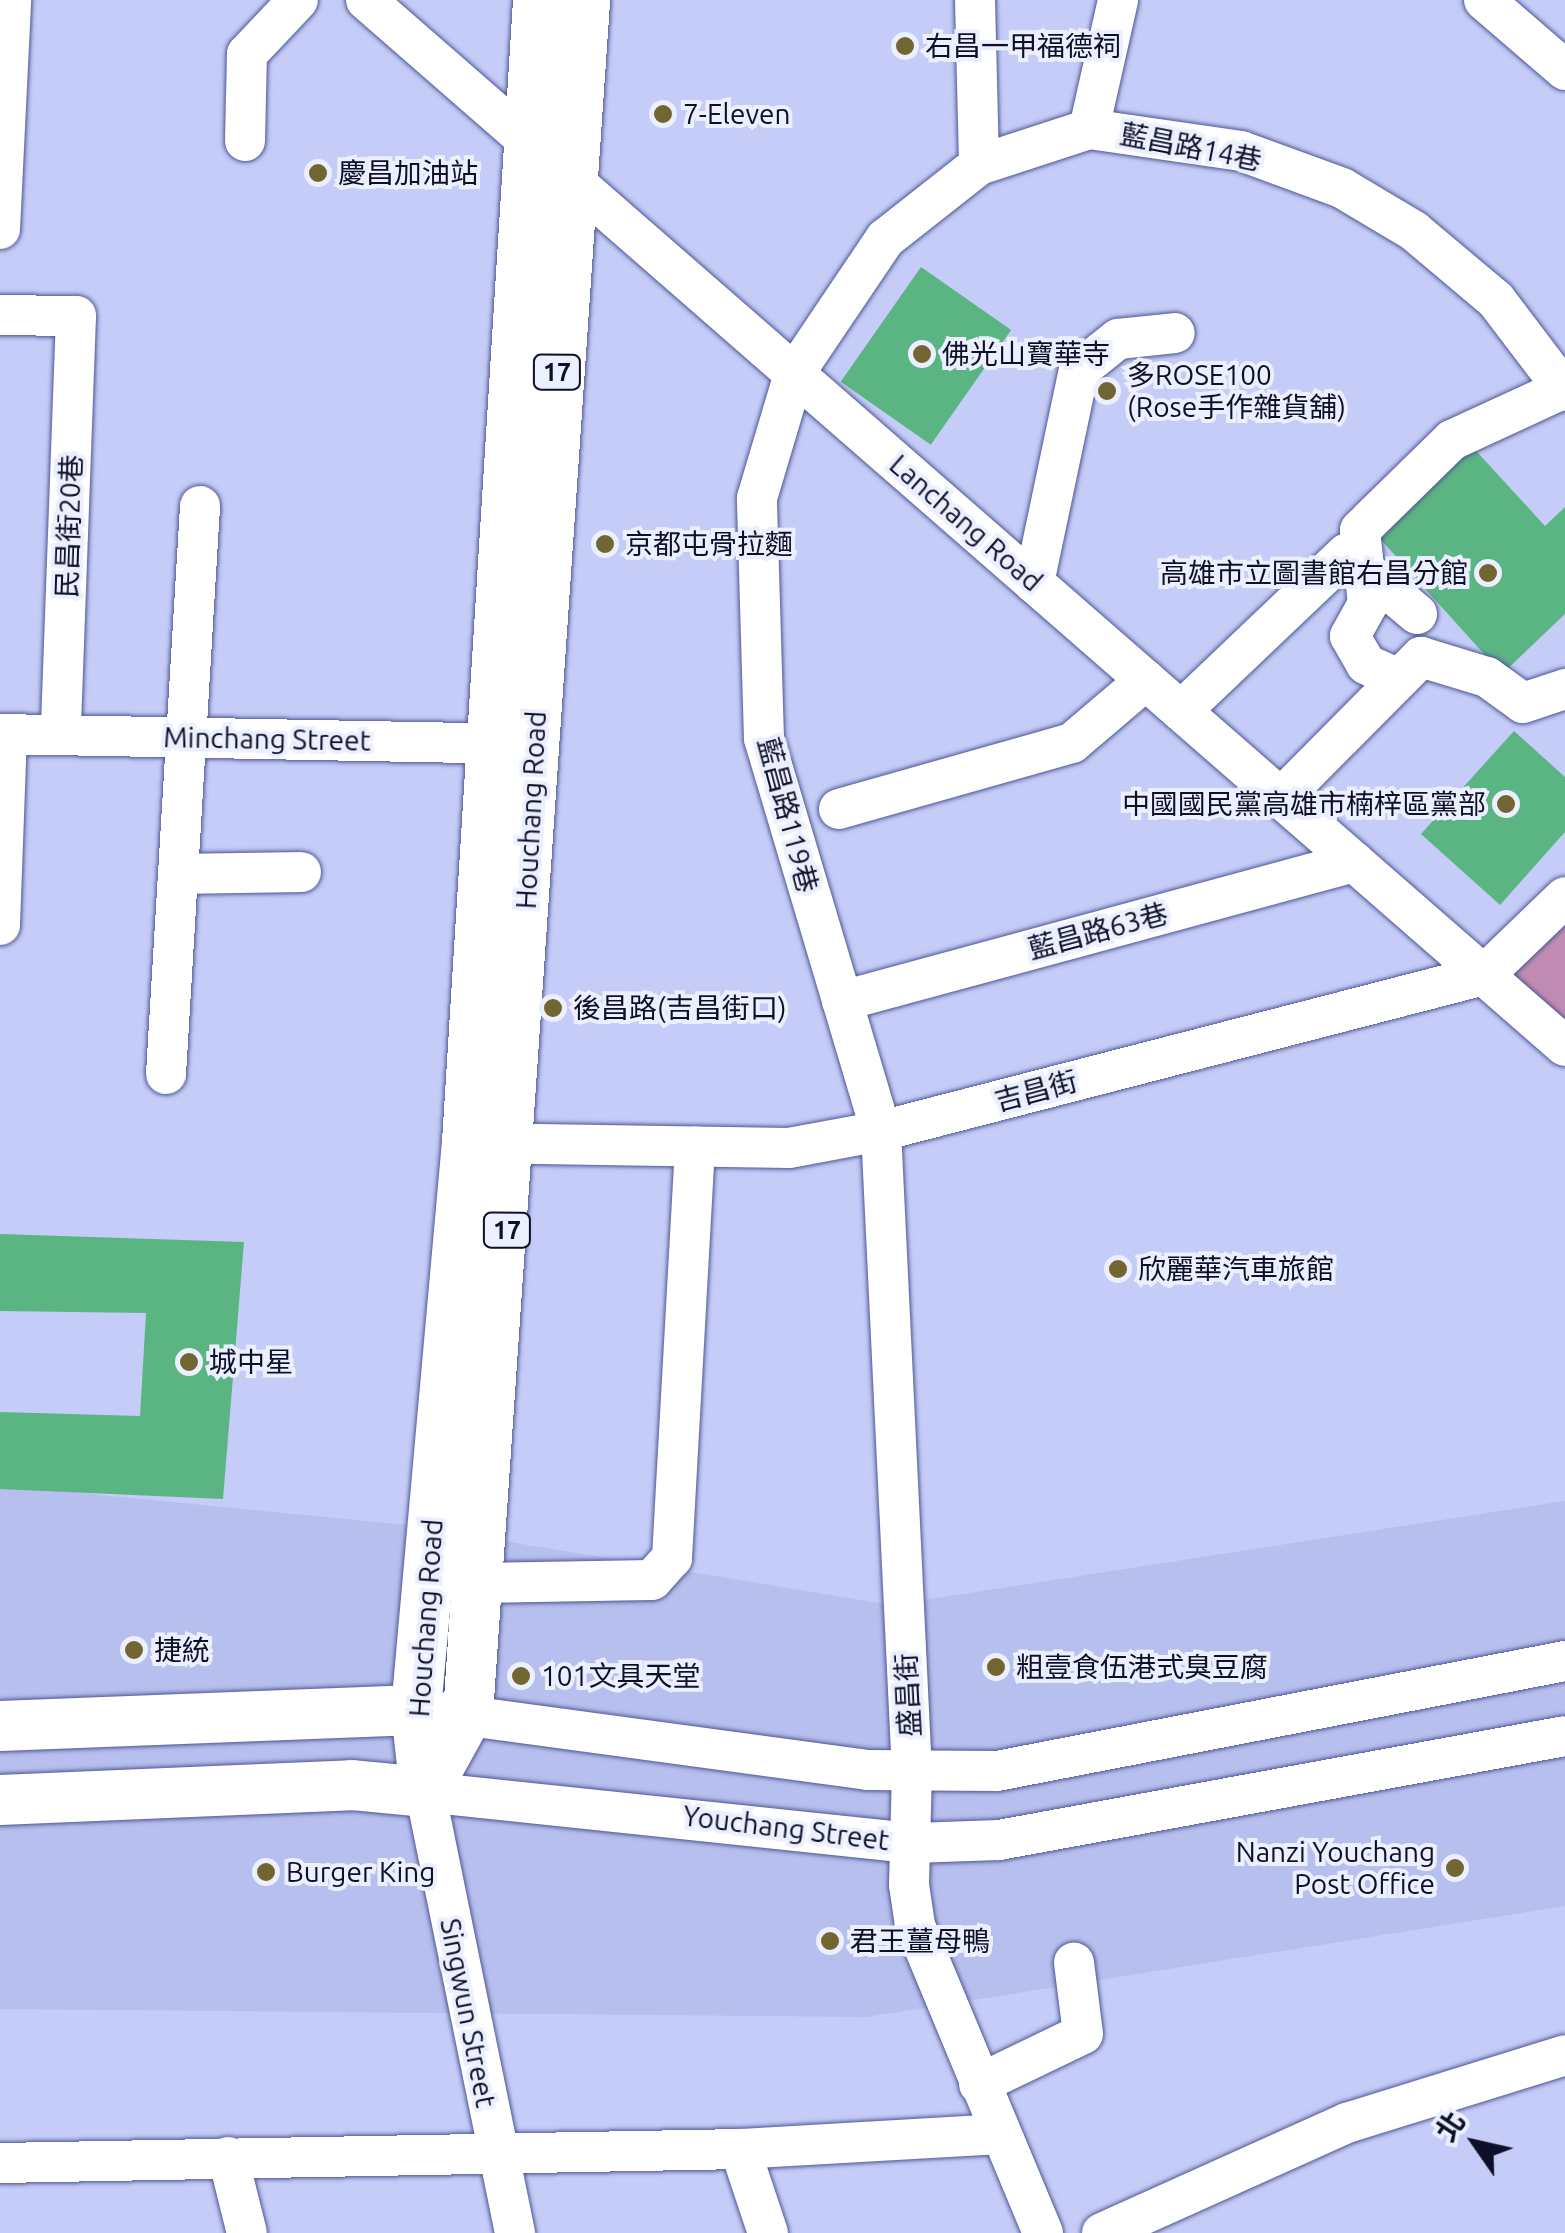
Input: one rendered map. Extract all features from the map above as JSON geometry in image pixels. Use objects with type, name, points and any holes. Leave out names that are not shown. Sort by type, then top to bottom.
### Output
[{"type":"main road","name":"Houchang Road","points":[[425,1792],[468,1714],[478,1583],[490,1143],[513,744],[530,142],[538,0]]},
{"type":"main road","name":"Houchang Road","points":[[513,744],[585,0]]},
{"type":"main road","name":"Houchang Road","points":[[425,1792],[416,1710],[490,1143]]},
{"type":"main road","points":[[0,1726],[416,1710]]},
{"type":"main road","name":"Youchang Street","points":[[0,1800],[352,1785],[425,1792]]},
{"type":"street","points":[[0,229],[11,0]]},
{"type":"street","points":[[245,141],[247,54],[298,0]]},
{"type":"street","name":"Lanchang Road","points":[[366,0],[1565,1046]]},
{"type":"street","points":[[974,0],[980,165]]},
{"type":"street","points":[[1089,128],[1118,0]]},
{"type":"street","points":[[1484,0],[1565,70]]},
{"type":"street","name":"藍昌路14巷","points":[[794,374],[885,239],[980,165],[1089,128],[1242,151],[1342,188],[1414,231],[1496,300],[1565,389]]},
{"type":"street","name":"民昌街20巷","points":[[0,316],[76,316],[62,735]]},
{"type":"street","points":[[1034,583],[1079,370],[1118,339],[1175,333]]},
{"type":"street","name":"藍昌路119巷","points":[[794,374],[757,498],[764,739],[881,1131]]},
{"type":"street","points":[[1399,680],[1366,664],[1350,636],[1368,604],[1360,530],[1452,440],[1565,389]]},
{"type":"street","points":[[166,1074],[200,506]]},
{"type":"street","points":[[1181,711],[1346,554],[1417,614]]},
{"type":"street","points":[[1280,798],[1422,656],[1487,677],[1523,703],[1565,689]]},
{"type":"street","points":[[840,809],[1072,743],[1146,680]]},
{"type":"street","points":[[0,925],[4,734]]},
{"type":"street","name":"Minchang Street","points":[[4,734],[513,744]]},
{"type":"street","name":"藍昌路63巷","points":[[842,1001],[1354,862]]},
{"type":"street","points":[[178,874],[301,872]]},
{"type":"street","name":"吉昌街","points":[[490,1143],[789,1148],[881,1131],[1484,975],[1565,897]]},
{"type":"street","name":"盛昌街","points":[[881,1131],[916,1925],[1043,2233]]},
{"type":"street","points":[[478,1583],[652,1580],[672,1558],[696,1147]]},
{"type":"street","points":[[416,1710],[912,1773],[997,1771],[1562,1673]]},
{"type":"street","name":"Youchang Street","points":[[425,1792],[910,1843],[998,1840],[1565,1736]]},
{"type":"street","name":"Singwun Street","points":[[425,1792],[494,2151],[515,2233]]},
{"type":"street","points":[[980,2084],[1083,2034],[1074,1963]]},
{"type":"street","points":[[1102,2233],[1347,2123],[1565,2056]]},
{"type":"street","points":[[0,2163],[740,2149],[999,2134]]},
{"type":"street","points":[[740,2149],[768,2233]]},
{"type":"street","points":[[228,2158],[247,2233]]},
{"type":"shaded area","points":[[1565,920],[1565,1021],[1508,974]]},
{"type":"shaded area","points":[[0,1485],[407,1525],[891,1605],[1565,1501],[1565,1906],[867,2017],[0,2009]]},
{"type":"building","name":"佛光山寶華寺","points":[[921,267],[1011,330],[931,445],[841,382]]},
{"type":"building","name":"高雄市立圖書館右昌分館","points":[[1467,441],[1545,526],[1565,507],[1565,614],[1502,674],[1374,532]]},
{"type":"building","name":"中國國民黨高雄市楠梓區黨部","points":[[1514,731],[1565,777],[1565,832],[1500,905],[1421,834]]},
{"type":"building","name":"城中星","points":[[0,1234],[244,1242],[223,1499],[0,1489],[0,1412],[140,1416],[146,1313],[0,1311]]},
{"type":"place","name":"右昌一甲福德祠","points":[[905,46]]},
{"type":"place","name":"7-Eleven","points":[[663,114]]},
{"type":"place","name":"慶昌加油站","points":[[318,173]]},
{"type":"place","name":"佛光山寶華寺","points":[[922,354]]},
{"type":"place","name":"多ROSE100 (Rose手作雜貨舖)","points":[[1107,391]]},
{"type":"place","name":"京都屯骨拉麵","points":[[605,544]]},
{"type":"place","name":"高雄市立圖書館右昌分館","points":[[1488,573]]},
{"type":"place","name":"中國國民黨高雄市楠梓區黨部","points":[[1506,804]]},
{"type":"place","name":"後昌路(吉昌街口)","points":[[553,1008]]},
{"type":"place","name":"欣麗華汽車旅館","points":[[1118,1269]]},
{"type":"place","name":"城中星","points":[[189,1362]]},
{"type":"place","name":"捷統","points":[[134,1650]]},
{"type":"place","name":"粗壹食伍港式臭豆腐","points":[[996,1667]]},
{"type":"place","name":"101文具天堂","points":[[521,1676]]},
{"type":"place","name":"Nanzi Youchang Post Office","points":[[1455,1868]]},
{"type":"place","name":"Burger King","points":[[266,1872]]},
{"type":"place","name":"君王薑母鴨","points":[[830,1941]]}]
